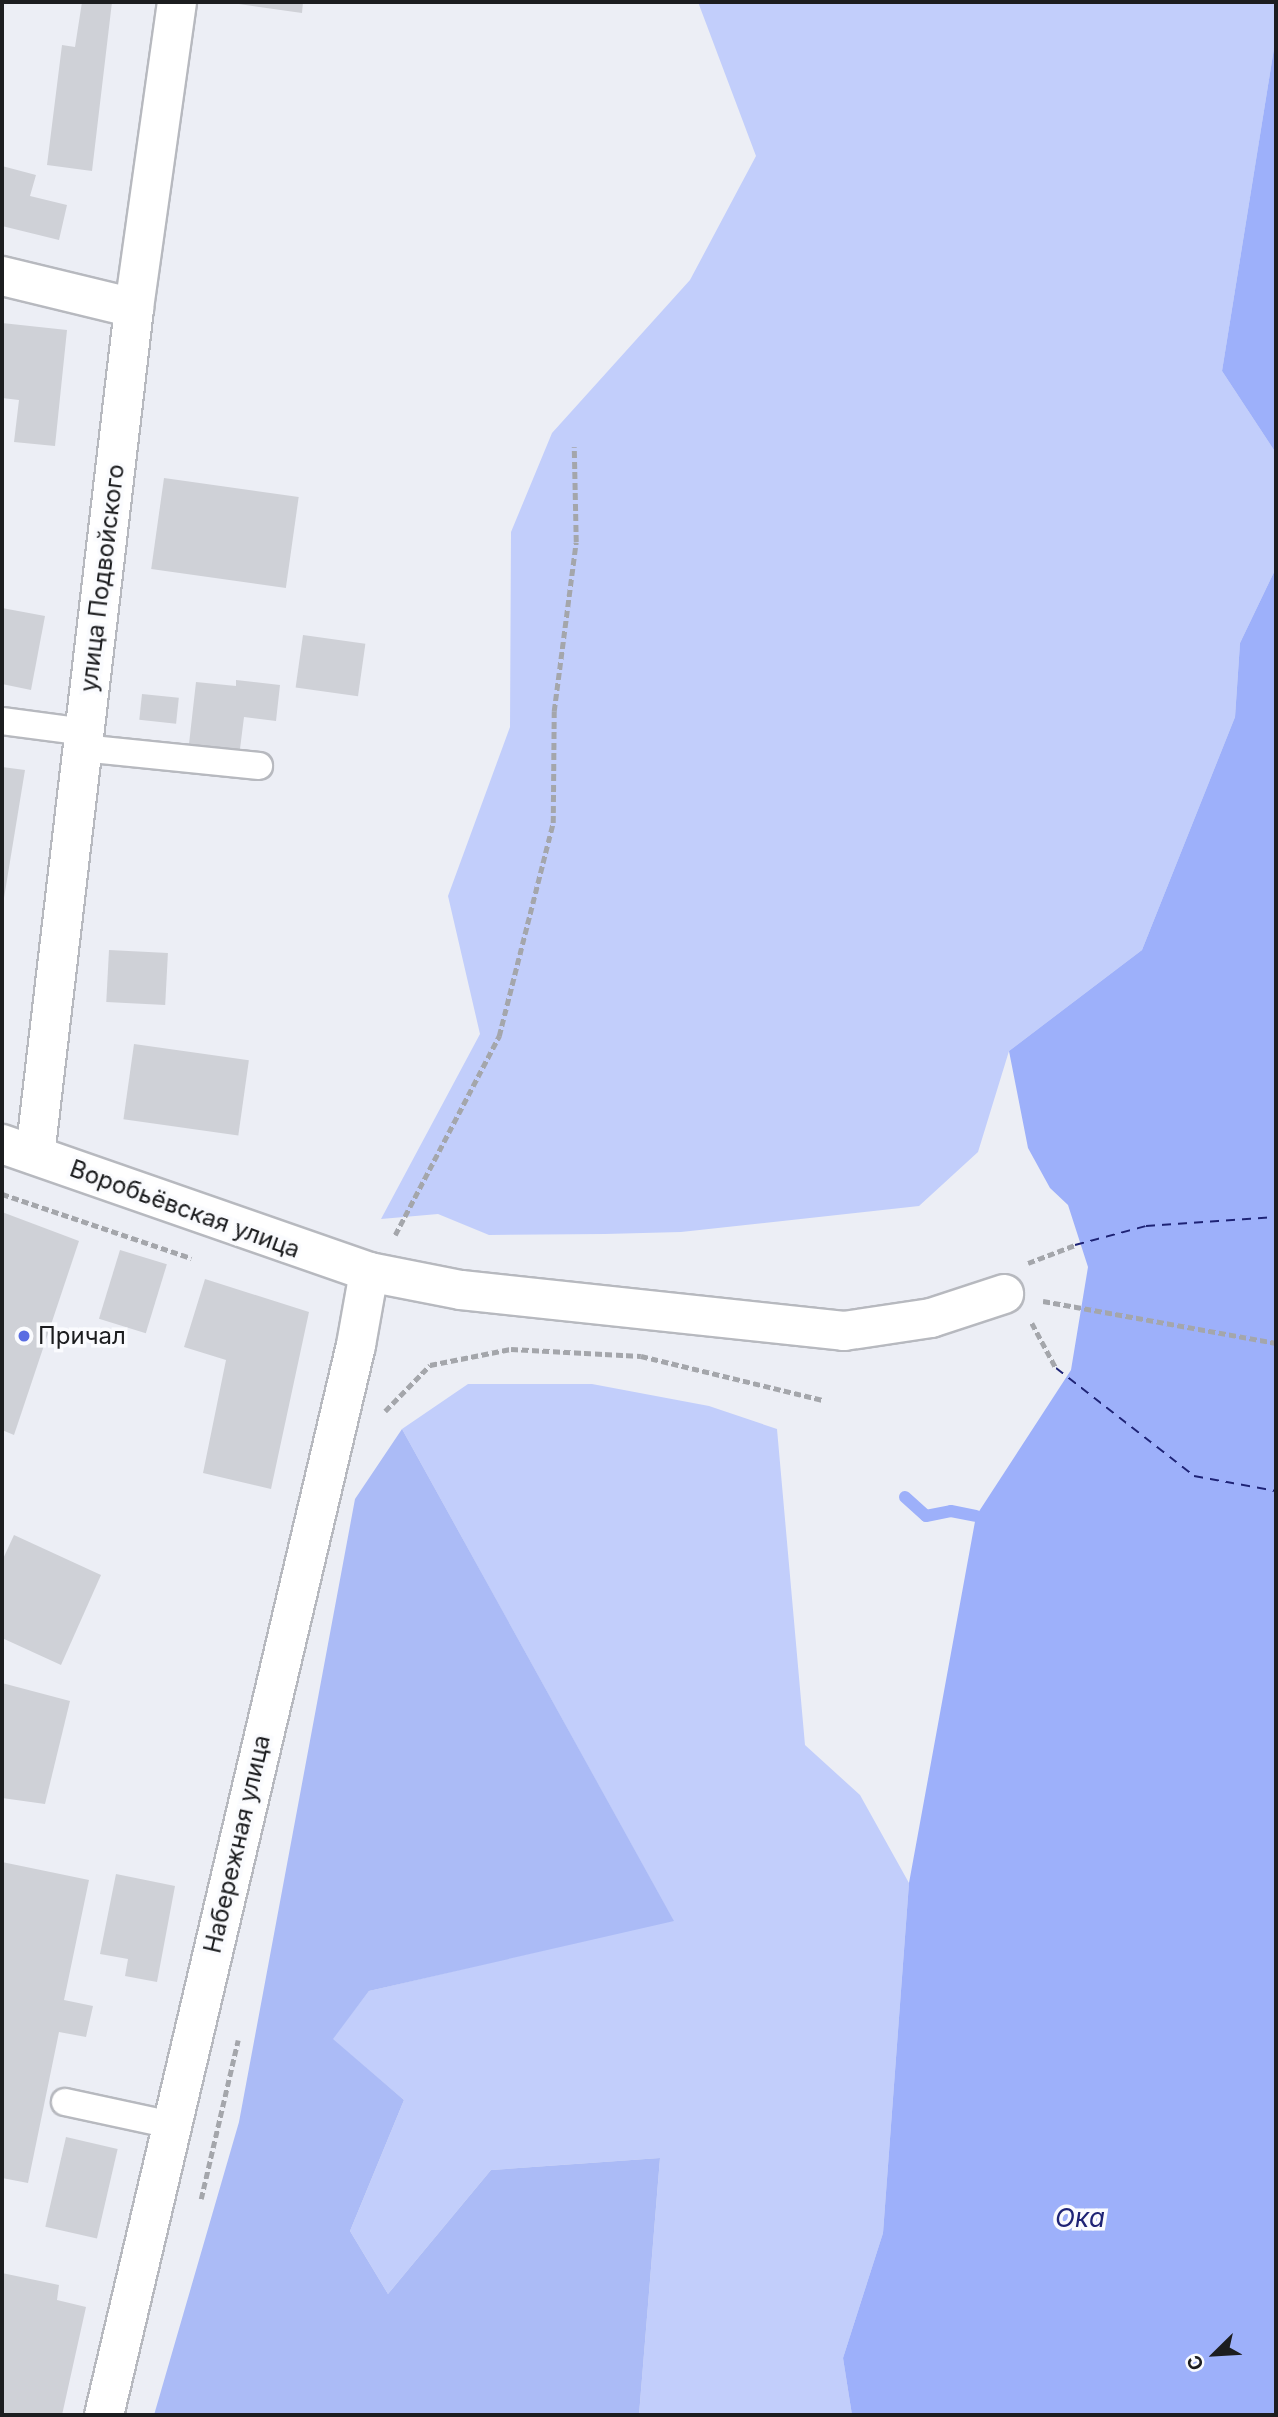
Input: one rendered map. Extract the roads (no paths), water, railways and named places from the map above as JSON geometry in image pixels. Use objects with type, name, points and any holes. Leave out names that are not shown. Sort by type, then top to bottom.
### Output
[{"type":"street","name":"улица Подвойского","points":[[18,1149],[83,740],[134,308],[177,2]]},
{"type":"street","points":[[2,276],[134,308]]},
{"type":"street","name":"Воробьёвская улица","points":[[18,1149],[369,1272],[461,1290],[844,1331],[931,1318],[1004,1294]]},
{"type":"street","name":"Набережная улица","points":[[104,2415],[356,1345],[369,1272]]},
{"type":"lane","points":[[2,721],[83,740],[259,766]]},
{"type":"lane","points":[[65,2102],[172,2124]]},
{"type":"water","points":[[1276,36],[1276,453],[1222,371]]},
{"type":"water","name":"Ока","points":[[1276,568],[1276,2415],[852,2415],[843,2358],[883,2233],[909,1883],[976,1516],[1071,1370],[1088,1267],[1068,1205],[1050,1188],[1028,1148],[1009,1051],[1142,950],[1235,717],[1240,643]]},
{"type":"waterway","points":[[905,1497],[926,1516],[951,1511],[976,1516]]},
{"type":"place","name":"Причал","points":[[24,1336]]}]
